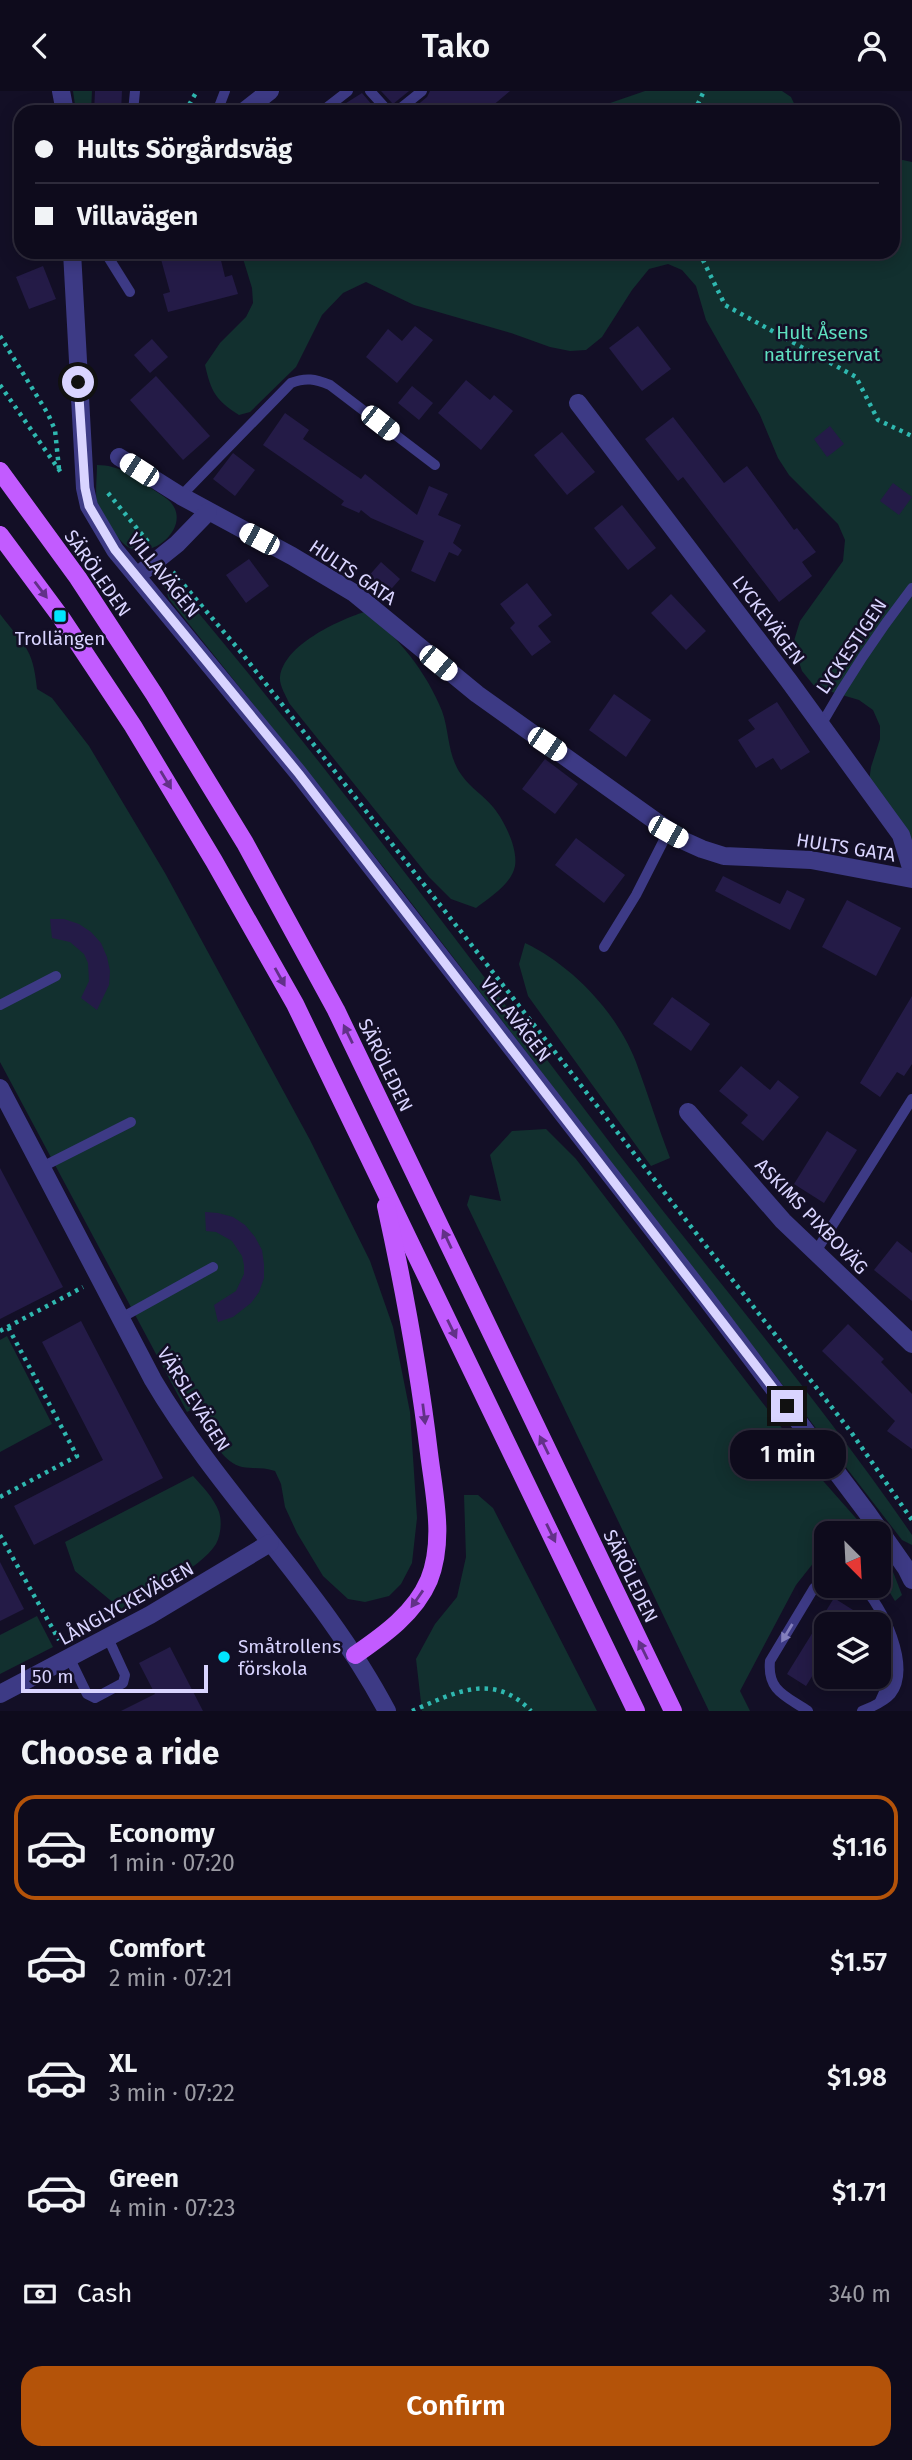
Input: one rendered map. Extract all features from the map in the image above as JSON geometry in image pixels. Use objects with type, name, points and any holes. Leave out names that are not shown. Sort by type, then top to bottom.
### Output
[{"type":"main road","name":"SÄRÖLEDEN","points":[[0,471],[78,578],[154,694],[245,843],[323,986],[422,1185],[516,1387],[673,1711]]},
{"type":"main road","points":[[0,535],[60,616],[133,726],[295,1004],[636,1711]]},
{"type":"main road","points":[[355,1655],[403,1618],[421,1598],[436,1552],[437,1518],[422,1397],[405,1294],[380,1179]]},
{"type":"street","points":[[252,105],[270,91]]},
{"type":"street","name":"VILLAVÄGEN","points":[[72,259],[85,488],[89,506],[99,525],[115,550],[299,774],[449,967],[705,1297],[910,1570]]},
{"type":"street","name":"LYCKEVÄGEN","points":[[578,403],[901,835],[912,871]]},
{"type":"street","name":"HULTS GATA","points":[[119,457],[208,512],[292,556],[354,593],[477,694],[668,832],[702,849],[724,856],[811,860],[912,879]]},
{"type":"street","points":[[137,576],[192,530],[208,512]]},
{"type":"street","name":"VÄRSLEVÄGEN","points":[[0,1088],[173,1414],[197,1450],[355,1655],[387,1711]]},
{"type":"street","name":"ASKIMS PIXBOVÄG","points":[[688,1112],[783,1221],[912,1344]]},
{"type":"street","name":"LÅNGLYCKEVÄGEN","points":[[0,1694],[108,1638],[270,1543]]},
{"type":"lane","points":[[330,105],[348,91]]},
{"type":"lane","points":[[370,91],[383,105]]},
{"type":"lane","points":[[405,105],[422,91]]},
{"type":"lane","points":[[109,259],[130,292]]},
{"type":"lane","points":[[181,496],[291,383],[303,378],[330,384],[435,465]]},
{"type":"lane","name":"LYCKESTIGEN","points":[[821,725],[846,680],[912,588]]},
{"type":"lane","points":[[604,947],[636,895],[668,832]]},
{"type":"lane","points":[[0,1005],[55,976]]},
{"type":"lane","points":[[815,1252],[912,1099]]},
{"type":"lane","points":[[42,1167],[131,1122]]},
{"type":"lane","points":[[121,1318],[213,1268]]},
{"type":"lane","points":[[808,1711],[778,1691],[769,1674],[770,1661],[814,1588]]},
{"type":"lane","points":[[862,1711],[891,1694],[898,1684],[901,1666],[890,1623],[871,1598]]},
{"type":"lane","points":[[70,1659],[87,1694],[95,1698],[117,1687],[123,1683],[125,1675],[108,1638]]},
{"type":"lane","points":[[879,1703],[886,1689]]},
{"type":"path","points":[[702,259],[724,305],[856,377],[878,420],[912,436]]},
{"type":"path","points":[[0,336],[48,414],[55,430],[59,470]]},
{"type":"path","points":[[0,385],[59,470],[74,487],[101,488],[111,495],[240,651],[851,1432],[912,1520]]},
{"type":"path","points":[[0,1331],[99,1278]]},
{"type":"path","points":[[0,1497],[77,1456],[8,1327]]},
{"type":"path","points":[[0,1535],[70,1659]]},
{"type":"path","points":[[0,1556],[9,1552]]},
{"type":"path","points":[[412,1711],[459,1691],[480,1687],[506,1692],[531,1711]]},
{"type":"green space","points":[[73,91],[92,91],[91,105],[75,105]]},
{"type":"green space","points":[[645,91],[782,91],[791,97],[795,105],[604,105]]},
{"type":"green space","name":"Hult Åsens naturreservat","points":[[900,159],[912,162],[912,862],[868,789],[871,767],[880,739],[880,726],[873,710],[859,700],[815,687],[802,671],[793,644],[800,621],[843,561],[845,540],[838,524],[789,475],[778,458],[760,415],[706,320],[696,286],[682,270],[668,264],[649,269],[602,337],[586,350],[570,351],[414,305],[366,282],[343,293],[322,315],[296,367],[250,412],[239,415],[216,395],[205,365],[220,343],[246,317],[253,303],[252,288],[243,259],[900,259]]},
{"type":"green space","points":[[97,465],[126,472],[171,502],[177,518],[175,527],[163,542],[146,550],[136,550],[121,540],[104,519],[98,506]]},
{"type":"green space","points":[[165,573],[339,787],[617,1152],[805,1389],[912,1535],[912,1545],[902,1540],[891,1526],[891,1521],[887,1521],[396,883],[169,599],[163,583]]},
{"type":"green space","points":[[364,612],[388,631],[410,655],[442,711],[451,753],[458,769],[466,781],[493,807],[509,835],[515,859],[513,873],[499,890],[476,908],[451,899],[429,877],[289,703],[282,687],[280,677],[284,665],[301,645],[340,621]]},
{"type":"green space","points":[[0,614],[30,655],[37,689],[52,698],[89,746],[165,873],[310,1140],[370,1261],[393,1327],[410,1412],[417,1518],[412,1563],[401,1584],[389,1596],[365,1602],[348,1599],[323,1576],[297,1533],[285,1507],[281,1484],[275,1471],[242,1467],[230,1461],[215,1444],[209,1431],[205,1403],[187,1412],[0,1062]]},
{"type":"green space","points":[[525,943],[560,964],[576,978],[617,1026],[636,1062],[670,1158],[651,1166],[528,996],[519,964]]},
{"type":"green space","points":[[546,1129],[576,1159],[817,1474],[858,1521],[814,1521],[814,1562],[796,1585],[740,1691],[750,1711],[709,1711],[467,1205],[470,1195],[501,1201],[490,1155],[512,1131]]},
{"type":"green space","points":[[7,1336],[52,1424],[0,1452],[0,1340]]},
{"type":"green space","points":[[193,1476],[214,1502],[220,1520],[216,1544],[198,1563],[172,1581],[121,1609],[75,1571],[65,1542]]},
{"type":"green space","points":[[464,1495],[478,1495],[493,1508],[597,1711],[422,1711],[416,1659],[435,1624],[457,1597],[466,1557]]},
{"type":"green space","points":[[891,1567],[902,1595],[895,1601],[891,1594]]},
{"type":"green space","points":[[37,1616],[53,1647],[0,1674],[0,1635]]},
{"type":"building","points":[[95,91],[122,91],[121,105],[94,105]]},
{"type":"building","points":[[381,91],[409,91],[393,104]]},
{"type":"building","points":[[430,91],[510,91],[493,105],[417,105]]},
{"type":"building","points":[[362,93],[372,105],[343,105]]},
{"type":"building","points":[[161,259],[221,259],[225,277],[232,275],[238,294],[168,312],[163,294],[170,292]]},
{"type":"building","points":[[43,266],[56,299],[29,309],[16,277]]},
{"type":"building","points":[[415,326],[433,340],[397,383],[366,357],[388,329],[402,341]]},
{"type":"building","points":[[638,326],[671,369],[642,391],[609,348]]},
{"type":"building","points":[[152,339],[168,357],[150,373],[134,355]]},
{"type":"building","points":[[156,376],[210,436],[183,460],[130,400]]},
{"type":"building","points":[[466,380],[490,400],[494,395],[513,411],[481,450],[438,413]]},
{"type":"building","points":[[412,386],[433,403],[419,420],[398,403]]},
{"type":"building","points":[[285,413],[309,430],[303,439],[361,479],[365,474],[417,515],[429,486],[448,494],[438,515],[461,525],[453,543],[462,550],[458,556],[449,552],[435,582],[411,571],[424,541],[371,518],[361,510],[359,513],[341,505],[344,501],[263,445]]},
{"type":"building","points":[[673,417],[724,483],[747,466],[794,530],[797,528],[816,552],[802,562],[812,576],[779,602],[683,477],[678,481],[645,439]]},
{"type":"building","points":[[830,426],[844,444],[827,457],[814,439]]},
{"type":"building","points":[[562,432],[595,472],[567,495],[534,455]]},
{"type":"building","points":[[233,453],[255,470],[235,496],[213,479]]},
{"type":"building","points":[[893,483],[912,497],[899,515],[880,501]]},
{"type":"building","points":[[622,505],[656,548],[628,570],[594,528]]},
{"type":"building","points":[[249,559],[269,586],[246,603],[226,575]]},
{"type":"building","points":[[381,562],[400,579],[386,595],[367,578]]},
{"type":"building","points":[[527,583],[552,615],[538,626],[551,642],[532,656],[510,628],[515,623],[500,604]]},
{"type":"building","points":[[671,594],[706,631],[686,650],[651,613]]},
{"type":"building","points":[[614,694],[651,720],[626,757],[589,730]]},
{"type":"building","points":[[777,702],[810,752],[781,770],[773,758],[756,768],[738,740],[755,729],[748,720]]},
{"type":"building","points":[[545,759],[578,784],[555,814],[522,789]]},
{"type":"building","points":[[576,838],[625,875],[604,903],[555,865]]},
{"type":"building","points":[[723,876],[780,904],[787,890],[805,899],[790,930],[715,891]]},
{"type":"building","points":[[847,900],[901,928],[876,976],[822,947]]},
{"type":"building","points":[[50,919],[64,919],[79,924],[101,943],[110,971],[109,985],[97,1010],[81,998],[89,981],[88,963],[84,954],[70,942],[52,938]]},
{"type":"building","points":[[912,996],[912,1064],[904,1076],[897,1072],[880,1097],[860,1083]]},
{"type":"building","points":[[672,997],[710,1024],[691,1051],[653,1024]]},
{"type":"building","points":[[741,1066],[770,1090],[778,1080],[799,1097],[763,1141],[741,1123],[748,1115],[719,1091]]},
{"type":"building","points":[[827,1131],[857,1150],[824,1203],[794,1184]]},
{"type":"building","points":[[0,1168],[63,1287],[0,1319]]},
{"type":"building","points":[[205,1212],[233,1217],[245,1225],[262,1250],[264,1264],[264,1278],[251,1303],[233,1317],[218,1322],[214,1305],[236,1291],[244,1274],[244,1265],[242,1256],[232,1241],[216,1232],[206,1231]]},
{"type":"building","points":[[897,1241],[912,1253],[912,1301],[874,1270]]},
{"type":"building","points":[[81,1321],[163,1478],[34,1545],[14,1506],[103,1460],[42,1342]]},
{"type":"building","points":[[848,1324],[884,1359],[881,1362],[912,1394],[912,1449],[887,1431],[895,1421],[822,1351]]},
{"type":"building","points":[[0,1562],[24,1609],[0,1621]]},
{"type":"building","points":[[834,1598],[853,1610],[852,1612],[825,1612]]},
{"type":"building","points":[[814,1630],[814,1673],[806,1686],[787,1674]]},
{"type":"building","points":[[170,1647],[203,1711],[121,1711],[155,1694],[139,1663]]},
{"type":"place","name":"Trollängen","points":[[60,616]]},
{"type":"place","name":"Småtrollens förskola","points":[[224,1657]]},
{"type":"route","points":[[78,382],[85,488],[89,506],[115,550],[299,774],[787,1406]]}]
